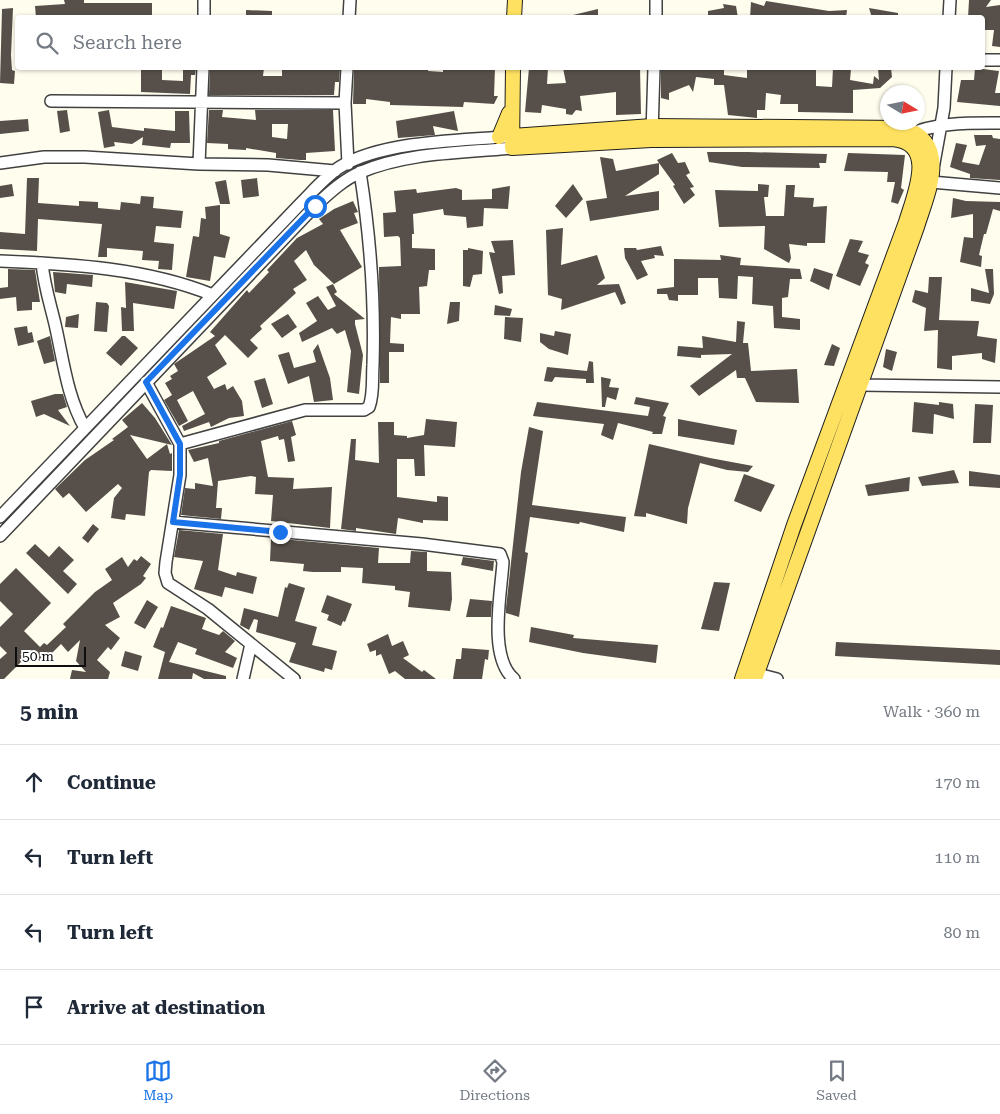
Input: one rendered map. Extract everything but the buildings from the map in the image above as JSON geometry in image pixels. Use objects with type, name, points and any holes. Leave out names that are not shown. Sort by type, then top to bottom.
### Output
[{"type":"main road","points":[[514,15],[515,0]]},
{"type":"main road","points":[[508,140],[512,106],[513,70]]},
{"type":"main road","points":[[512,106],[529,135]]},
{"type":"main road","points":[[508,140],[529,135],[652,126],[904,128],[915,132],[927,146],[934,163],[931,182],[854,384],[794,525],[742,679]]},
{"type":"main road","points":[[508,140],[901,140],[912,147],[920,159],[918,183],[854,384],[756,677]]},
{"type":"street","points":[[204,0],[204,15]]},
{"type":"street","points":[[349,15],[350,0]]},
{"type":"street","points":[[656,0],[656,15]]},
{"type":"street","points":[[949,15],[950,0]]},
{"type":"street","points":[[985,60],[1000,60]]},
{"type":"street","points":[[199,164],[203,70]]},
{"type":"street","points":[[347,70],[345,103],[348,164]]},
{"type":"street","points":[[651,140],[654,70]]},
{"type":"street","points":[[934,163],[941,127],[946,70]]},
{"type":"street","points":[[51,101],[345,103]]},
{"type":"street","points":[[901,140],[915,132],[941,127],[1000,122]]},
{"type":"street","points":[[0,517],[335,171],[365,156],[416,145],[508,140]]},
{"type":"street","points":[[0,536],[315,206],[336,187],[360,172],[386,163],[508,140]]},
{"type":"street","points":[[0,163],[44,157],[85,156],[199,164],[268,165],[335,171]]},
{"type":"street","points":[[180,444],[305,410],[364,410],[369,407],[373,354],[372,307],[367,216],[360,172]]},
{"type":"street","points":[[931,182],[1000,188]]},
{"type":"street","points":[[0,261],[107,269],[172,280],[214,295]]},
{"type":"street","points":[[42,263],[44,286],[71,396],[85,428]]},
{"type":"street","points":[[146,382],[180,444],[180,475],[165,573],[168,583],[208,609],[294,679]]},
{"type":"street","points":[[854,384],[1000,387]]},
{"type":"street","points":[[173,522],[422,544],[500,554],[504,562],[498,651],[504,669],[514,679]]},
{"type":"street","points":[[243,679],[251,644]]},
{"type":"street","points":[[756,677],[777,679]]},
{"type":"route","points":[[280,532],[173,522],[180,475],[180,444],[146,382],[315,206]]}]
